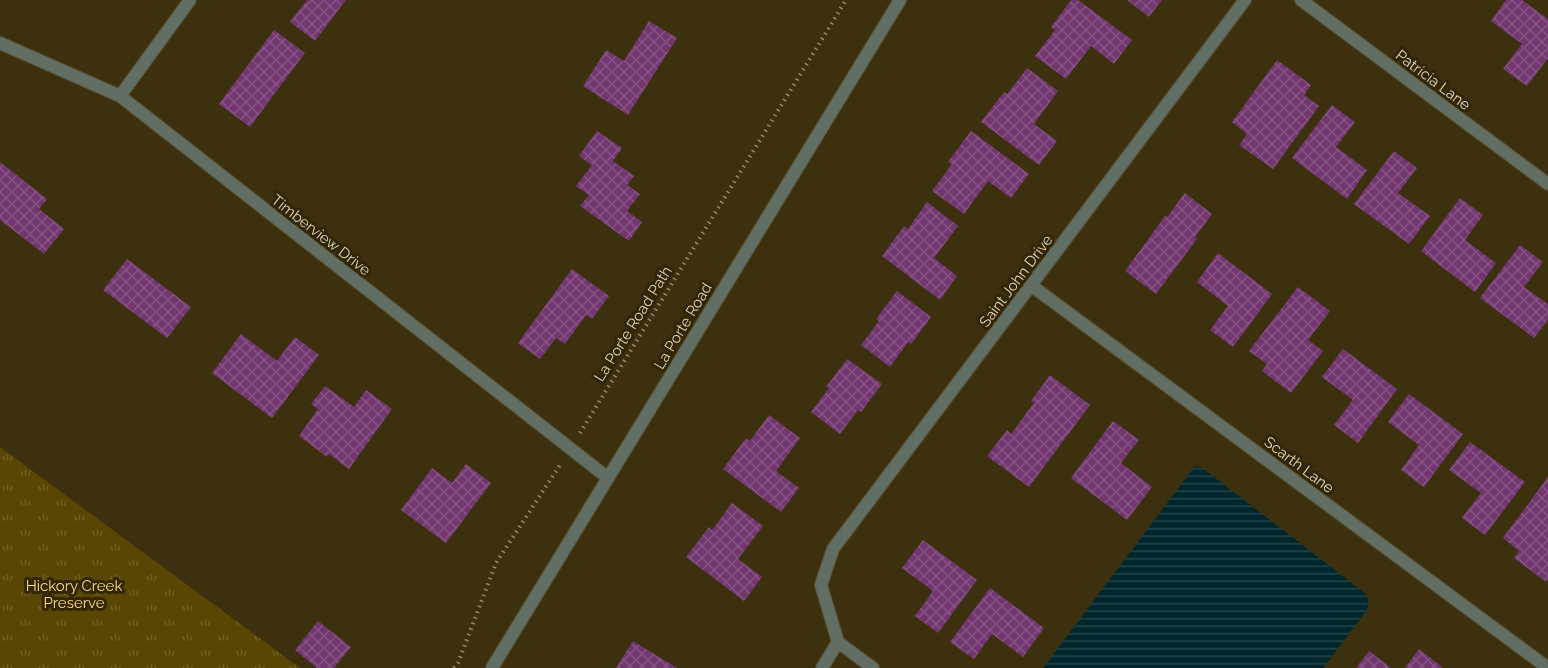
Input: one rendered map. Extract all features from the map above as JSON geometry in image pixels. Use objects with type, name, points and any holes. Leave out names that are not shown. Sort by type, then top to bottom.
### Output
[{"type":"street","points":[[120,96],[190,0]]},
{"type":"street","name":"La Porte Road","points":[[492,668],[900,0]]},
{"type":"street","name":"Saint John Drive","points":[[838,642],[821,585],[833,549],[1245,0]]},
{"type":"street","name":"Patricia Lane","points":[[1301,0],[1548,184]]},
{"type":"street","name":"Timberview Drive","points":[[0,43],[120,96],[608,478]]},
{"type":"street","name":"Scarth Lane","points":[[1032,286],[1548,668]]},
{"type":"street","points":[[822,668],[838,642],[873,668]]},
{"type":"path","name":"La Porte Road Path","points":[[454,668],[458,663],[496,563],[570,448],[846,0]]},
{"type":"green space","name":"Hickory Creek Preserve","points":[[0,447],[300,668],[0,668]]},
{"type":"water","points":[[1195,466],[1201,467],[1366,594],[1369,603],[1367,610],[1323,668],[1043,668]]},
{"type":"building","points":[[307,0],[346,0],[315,41],[290,22]]},
{"type":"building","points":[[1071,0],[1078,0],[1132,40],[1114,64],[1091,46],[1066,79],[1035,56],[1055,30],[1051,27]]},
{"type":"building","points":[[1127,0],[1162,0],[1149,17]]},
{"type":"building","points":[[1506,0],[1522,0],[1548,19],[1548,58],[1527,86],[1503,69],[1522,44],[1491,21]]},
{"type":"building","points":[[649,21],[677,38],[628,115],[583,86],[606,50],[624,61]]},
{"type":"building","points":[[274,30],[305,53],[250,127],[219,104]]},
{"type":"building","points":[[1277,60],[1311,85],[1304,95],[1319,106],[1273,169],[1239,145],[1247,134],[1232,122]]},
{"type":"building","points":[[1027,68],[1058,91],[1034,124],[1057,141],[1039,165],[981,122],[1004,92],[1007,94]]},
{"type":"building","points":[[1332,105],[1355,122],[1336,147],[1367,170],[1347,199],[1292,158]]},
{"type":"building","points":[[597,131],[622,148],[613,161],[634,176],[627,185],[640,194],[627,211],[642,222],[629,241],[580,206],[589,195],[576,186],[592,165],[579,156]]},
{"type":"building","points":[[971,131],[1029,174],[1011,198],[988,181],[964,214],[932,191],[952,164],[948,162]]},
{"type":"building","points":[[1394,151],[1417,168],[1398,193],[1430,216],[1409,244],[1354,204]]},
{"type":"building","points":[[0,162],[47,199],[39,209],[64,229],[44,254],[0,220]]},
{"type":"building","points":[[1185,193],[1212,214],[1195,237],[1197,239],[1156,294],[1125,271],[1165,216],[1167,217]]},
{"type":"building","points":[[1460,198],[1483,215],[1465,240],[1496,263],[1475,292],[1421,251]]},
{"type":"building","points":[[927,202],[958,226],[934,258],[957,276],[940,300],[882,256],[904,226],[908,229]]},
{"type":"building","points":[[1520,245],[1543,262],[1524,287],[1548,304],[1548,320],[1534,338],[1480,298]]},
{"type":"building","points":[[1218,253],[1272,294],[1233,347],[1210,330],[1228,306],[1197,282]]},
{"type":"building","points":[[127,259],[191,307],[167,338],[103,290]]},
{"type":"building","points":[[572,269],[609,296],[592,319],[586,315],[565,344],[556,338],[540,359],[518,343]]},
{"type":"building","points":[[1298,287],[1330,311],[1308,340],[1323,351],[1291,393],[1262,371],[1267,364],[1249,351]]},
{"type":"building","points":[[897,291],[931,317],[911,344],[908,342],[890,367],[861,345],[879,321],[876,319]]},
{"type":"building","points":[[241,334],[277,361],[295,337],[319,355],[272,418],[212,373]]},
{"type":"building","points":[[1343,349],[1397,389],[1358,443],[1334,425],[1353,400],[1322,377]]},
{"type":"building","points":[[847,359],[882,384],[861,412],[858,410],[840,434],[811,412]]},
{"type":"building","points":[[1050,375],[1090,405],[1029,487],[987,456],[1007,430],[1011,434],[1034,403],[1031,401]]},
{"type":"building","points":[[325,386],[354,407],[366,390],[392,409],[349,469],[329,454],[327,457],[299,436],[318,409],[311,404]]},
{"type":"building","points":[[1409,394],[1463,434],[1424,487],[1401,470],[1419,445],[1388,422]]},
{"type":"building","points":[[769,415],[800,438],[776,471],[799,488],[781,512],[723,469],[746,438],[750,441]]},
{"type":"building","points":[[1113,421],[1139,440],[1121,463],[1152,487],[1127,520],[1071,478]]},
{"type":"building","points":[[1470,442],[1525,482],[1485,535],[1462,518],[1481,493],[1449,470]]},
{"type":"building","points":[[466,464],[491,483],[446,543],[401,510],[432,468],[452,483]]},
{"type":"building","points":[[1548,477],[1548,580],[1546,582],[1514,558],[1519,551],[1503,538]]},
{"type":"building","points":[[732,503],[763,526],[738,559],[762,577],[744,601],[686,557],[709,527],[712,530]]},
{"type":"building","points":[[923,540],[977,580],[938,633],[915,616],[933,591],[902,568]]},
{"type":"building","points":[[990,588],[1044,628],[1023,657],[992,634],[974,659],[950,642]]},
{"type":"building","points":[[318,621],[351,647],[334,668],[317,668],[295,650]]},
{"type":"building","points":[[633,641],[677,668],[616,668]]},
{"type":"building","points":[[1419,649],[1443,668],[1405,668]]},
{"type":"building","points":[[1369,651],[1391,668],[1356,668]]}]
